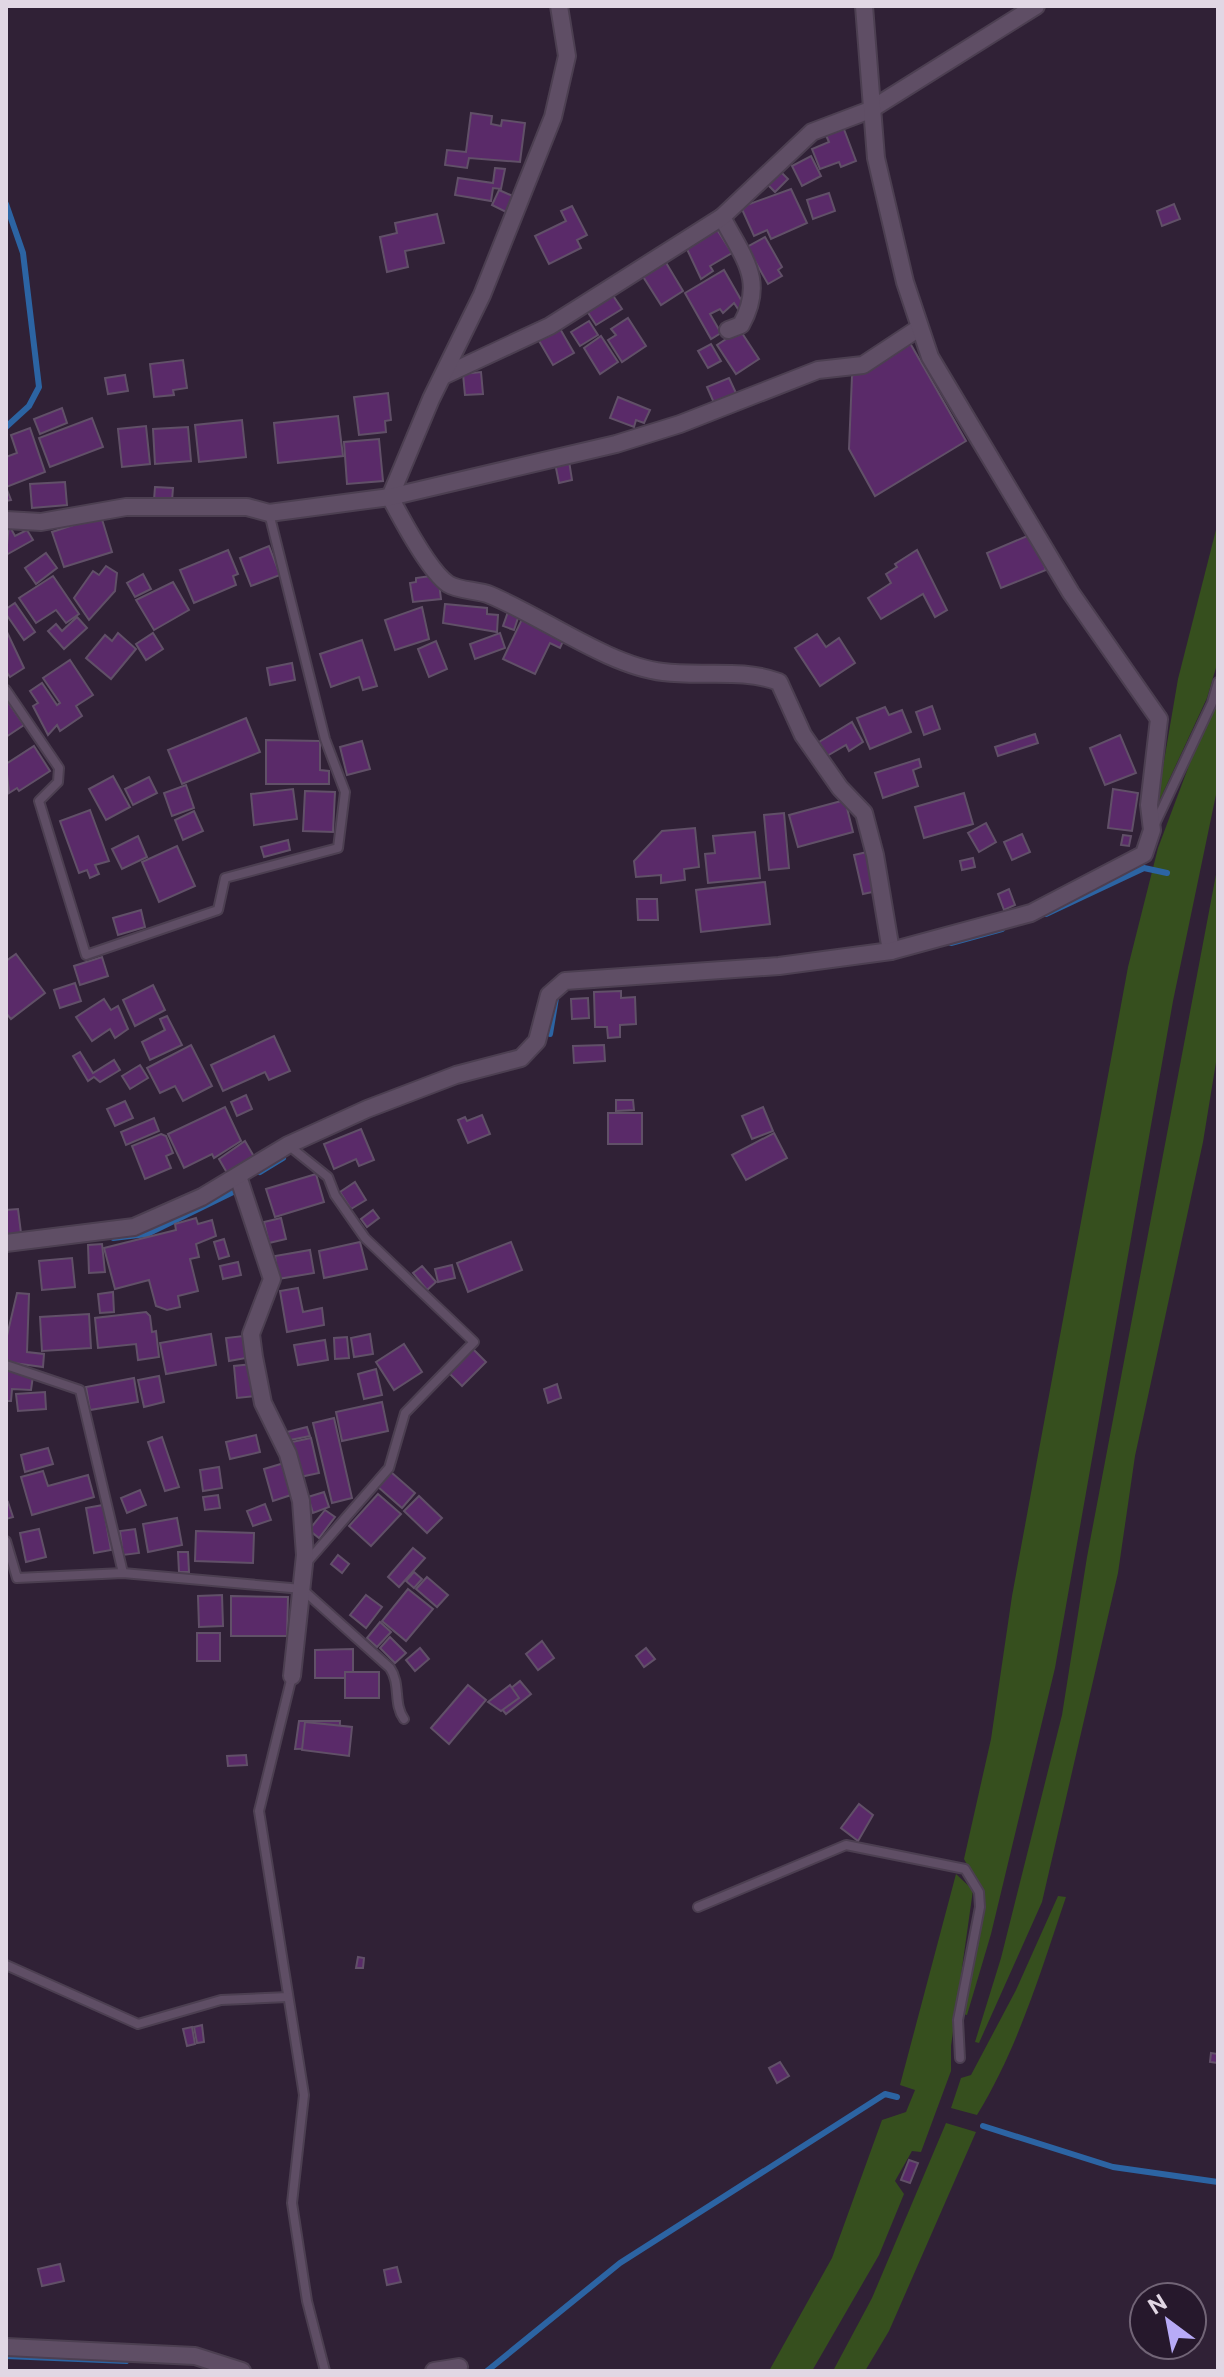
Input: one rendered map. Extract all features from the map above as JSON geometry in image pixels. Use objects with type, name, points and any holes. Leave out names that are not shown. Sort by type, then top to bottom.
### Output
[{"type":"street","points":[[390,497],[482,295],[553,117],[567,56],[559,6]]},
{"type":"street","points":[[6,1243],[134,1227],[202,1197],[288,1145],[367,1109],[456,1075],[521,1058],[537,1041],[549,995],[565,981],[779,966],[891,951],[1031,913],[1144,854],[1152,830],[1149,805],[1159,719],[1071,593],[930,357],[919,328],[876,158],[864,6]]},
{"type":"street","points":[[443,376],[550,326],[722,217],[812,132],[870,110],[1036,6]]},
{"type":"street","points":[[722,217],[749,269],[755,294],[741,325],[728,330]]},
{"type":"street","points":[[6,520],[41,522],[126,507],[247,507],[269,513],[390,497],[616,444],[680,424],[818,370],[863,365],[919,328]]},
{"type":"street","points":[[390,497],[409,532],[448,584],[486,594],[525,610],[634,667],[664,672],[760,675],[779,682],[803,735],[840,788],[864,813],[891,951]]},
{"type":"street","points":[[238,1176],[272,1279],[251,1334],[263,1403],[288,1454],[301,1501],[305,1565],[292,1676]]},
{"type":"street","points":[[6,2347],[195,2356],[242,2371]]},
{"type":"street","points":[[434,2371],[459,2367]]},
{"type":"lane","points":[[6,690],[59,768],[58,782],[39,801],[86,955],[218,910],[225,878],[338,848],[345,792],[325,739],[269,513]]},
{"type":"lane","points":[[1152,830],[1212,703],[1218,682]]},
{"type":"lane","points":[[288,1145],[328,1177],[335,1195],[365,1238],[474,1342],[405,1413],[389,1468],[305,1565]]},
{"type":"lane","points":[[6,1365],[80,1390],[123,1573]]},
{"type":"lane","points":[[6,1541],[12,1552],[17,1578],[123,1573],[302,1589],[390,1668],[395,1676],[399,1711],[404,1719]]},
{"type":"lane","points":[[292,1676],[259,1811],[288,1997],[297,2034],[304,2095],[292,2203],[307,2301],[325,2371]]},
{"type":"lane","points":[[698,1907],[846,1845],[965,1869],[979,1892],[980,1907],[958,2020],[960,2058]]},
{"type":"lane","points":[[6,1965],[138,2024],[221,2000],[288,1997]]},
{"type":"green space","points":[[1218,522],[1218,661],[1207,698],[1156,808],[1178,679]]},
{"type":"green space","points":[[1218,688],[1218,785],[1173,1001],[1055,1668],[991,1934],[967,2015],[962,2014],[984,1896],[964,1859],[991,1739],[1012,1596],[1128,967],[1158,848]]},
{"type":"green space","points":[[1218,864],[1218,1050],[1203,1142],[1135,1456],[1118,1573],[1042,1902],[979,2043],[975,2042],[1001,1958],[1062,1715],[1087,1557]]},
{"type":"green space","points":[[956,1874],[973,1890],[951,2046],[951,2071],[921,2152],[912,2151],[895,2181],[904,2194],[879,2255],[812,2371],[769,2371],[832,2258],[882,2120],[906,2112],[915,2090],[900,2085]]},
{"type":"green space","points":[[1058,1896],[1066,1897],[1028,2009],[992,2089],[977,2115],[951,2108],[961,2078],[971,2075],[1016,1990]]},
{"type":"green space","points":[[946,2123],[976,2132],[889,2331],[865,2371],[833,2371],[872,2298]]},
{"type":"building","points":[[471,113],[492,116],[491,124],[501,126],[502,120],[525,123],[520,162],[469,158],[467,168],[445,165],[447,150],[466,152]]},
{"type":"building","points":[[842,124],[856,161],[841,167],[839,162],[820,169],[812,149],[829,142],[824,131]]},
{"type":"building","points":[[811,156],[821,176],[802,186],[792,166]]},
{"type":"building","points":[[495,168],[505,169],[501,189],[493,188],[491,201],[455,195],[458,178],[493,183]]},
{"type":"building","points":[[780,171],[788,179],[775,192],[767,184]]},
{"type":"building","points":[[791,189],[807,223],[771,239],[767,230],[754,236],[741,207]]},
{"type":"building","points":[[499,190],[515,197],[508,213],[492,205]]},
{"type":"building","points":[[829,193],[835,211],[813,219],[807,200]]},
{"type":"building","points":[[1174,204],[1180,219],[1162,226],[1157,211]]},
{"type":"building","points":[[572,206],[587,235],[577,240],[581,248],[549,264],[535,236],[566,221],[561,211]]},
{"type":"building","points":[[437,214],[444,243],[405,251],[408,267],[387,272],[380,237],[397,233],[395,223]]},
{"type":"building","points":[[716,228],[732,253],[710,266],[713,271],[701,279],[686,247]]},
{"type":"building","points":[[765,237],[782,267],[778,270],[782,276],[768,284],[747,247]]},
{"type":"building","points":[[665,261],[683,291],[661,305],[642,275]]},
{"type":"building","points":[[724,270],[744,305],[738,309],[734,303],[723,313],[720,309],[710,314],[721,333],[711,339],[685,293]]},
{"type":"building","points":[[610,291],[622,309],[596,325],[585,308]]},
{"type":"building","points":[[628,318],[646,346],[622,362],[608,340],[616,335],[611,329]]},
{"type":"building","points":[[589,321],[598,335],[580,346],[571,332]]},
{"type":"building","points":[[559,327],[574,353],[553,365],[538,339]]},
{"type":"building","points":[[740,330],[759,359],[736,374],[717,345]]},
{"type":"building","points":[[601,336],[618,362],[600,374],[584,348]]},
{"type":"building","points":[[910,343],[966,441],[875,496],[849,449],[852,376]]},
{"type":"building","points":[[711,344],[721,361],[708,368],[698,351]]},
{"type":"building","points":[[183,360],[187,388],[173,390],[174,395],[154,397],[150,364]]},
{"type":"building","points":[[481,372],[483,394],[465,395],[463,374]]},
{"type":"building","points":[[125,375],[128,391],[108,394],[105,378]]},
{"type":"building","points":[[729,378],[736,393],[714,403],[707,387]]},
{"type":"building","points":[[388,393],[391,420],[385,421],[386,432],[359,435],[354,397]]},
{"type":"building","points":[[618,397],[650,410],[644,423],[636,420],[634,427],[610,418]]},
{"type":"building","points":[[62,408],[67,423],[40,434],[34,419]]},
{"type":"building","points":[[338,416],[343,456],[278,463],[274,423]]},
{"type":"building","points":[[92,418],[103,447],[50,467],[39,438]]},
{"type":"building","points":[[242,420],[246,457],[199,462],[195,425]]},
{"type":"building","points":[[146,426],[150,464],[122,467],[118,429]]},
{"type":"building","points":[[188,427],[191,461],[155,464],[153,429]]},
{"type":"building","points":[[30,428],[45,472],[6,487],[6,457],[17,453],[11,435]]},
{"type":"building","points":[[379,439],[383,481],[347,484],[344,442]]},
{"type":"building","points":[[569,461],[572,480],[559,483],[555,463]]},
{"type":"building","points":[[65,482],[67,505],[32,508],[30,484]]},
{"type":"building","points":[[155,487],[173,488],[172,501],[154,500]]},
{"type":"building","points":[[101,516],[112,552],[64,567],[52,532]]},
{"type":"building","points":[[9,525],[15,536],[27,530],[33,540],[6,555]]},
{"type":"building","points":[[1032,534],[1046,570],[1001,588],[987,553]]},
{"type":"building","points":[[269,546],[280,575],[251,586],[240,558]]},
{"type":"building","points":[[228,550],[238,574],[233,576],[236,585],[194,603],[180,570]]},
{"type":"building","points":[[917,550],[947,610],[935,617],[923,594],[881,619],[868,598],[891,583],[886,574],[897,567],[895,564]]},
{"type":"building","points":[[46,553],[57,568],[36,584],[25,568]]},
{"type":"building","points":[[106,566],[117,573],[115,591],[89,620],[74,598],[93,571],[99,575]]},
{"type":"building","points":[[143,574],[151,589],[135,597],[127,583]]},
{"type":"building","points":[[438,575],[441,599],[413,602],[410,583],[416,582],[416,578]]},
{"type":"building","points":[[53,576],[79,614],[66,623],[56,610],[36,623],[19,598]]},
{"type":"building","points":[[173,582],[189,610],[154,630],[136,600]]},
{"type":"building","points":[[15,603],[35,632],[24,640],[6,614],[6,609]]},
{"type":"building","points":[[445,604],[487,608],[487,614],[498,615],[497,632],[443,623]]},
{"type":"building","points":[[422,607],[429,639],[395,650],[385,620]]},
{"type":"building","points":[[509,609],[520,612],[514,630],[503,626]]},
{"type":"building","points":[[77,617],[87,628],[64,649],[48,631],[56,624],[62,631]]},
{"type":"building","points":[[523,617],[565,637],[560,648],[550,643],[535,674],[503,659]]},
{"type":"building","points":[[6,630],[24,668],[10,677],[6,671]]},
{"type":"building","points":[[118,633],[136,649],[111,679],[86,658],[105,635],[112,641]]},
{"type":"building","points":[[153,633],[163,649],[146,660],[136,644]]},
{"type":"building","points":[[500,633],[505,648],[475,659],[470,644]]},
{"type":"building","points":[[817,634],[826,647],[839,638],[855,663],[820,686],[795,648]]},
{"type":"building","points":[[362,640],[377,686],[363,690],[359,677],[331,687],[320,654]]},
{"type":"building","points":[[436,641],[447,669],[429,677],[418,649]]},
{"type":"building","points":[[70,660],[93,695],[76,706],[82,716],[60,731],[57,725],[48,735],[33,706],[38,703],[30,691],[42,683],[57,705],[60,703],[43,678]]},
{"type":"building","points":[[292,663],[295,680],[270,685],[267,668]]},
{"type":"building","points":[[6,699],[24,725],[6,737]]},
{"type":"building","points":[[932,706],[940,729],[924,735],[916,712]]},
{"type":"building","points":[[885,707],[889,715],[902,710],[911,732],[870,749],[857,718]]},
{"type":"building","points":[[246,718],[260,752],[182,784],[168,750]]},
{"type":"building","points":[[852,722],[863,742],[849,751],[846,745],[827,756],[819,742]]},
{"type":"building","points":[[1035,734],[1038,743],[998,756],[995,747]]},
{"type":"building","points":[[1120,735],[1136,773],[1105,785],[1090,748]]},
{"type":"building","points":[[266,740],[320,741],[320,770],[329,771],[329,784],[266,784]]},
{"type":"building","points":[[362,741],[370,769],[347,775],[340,747]]},
{"type":"building","points":[[34,746],[50,771],[19,791],[17,788],[9,793],[6,764]]},
{"type":"building","points":[[919,759],[921,767],[913,770],[918,786],[883,798],[875,773]]},
{"type":"building","points":[[113,776],[130,807],[106,820],[89,789]]},
{"type":"building","points":[[149,777],[157,793],[133,805],[125,789]]},
{"type":"building","points":[[186,785],[194,808],[172,816],[164,793]]},
{"type":"building","points":[[293,789],[297,819],[254,825],[251,794]]},
{"type":"building","points":[[1113,789],[1138,793],[1132,831],[1108,828]]},
{"type":"building","points":[[305,791],[335,792],[333,832],[303,831]]},
{"type":"building","points":[[964,793],[973,824],[924,838],[915,807]]},
{"type":"building","points":[[845,800],[853,832],[798,847],[789,815]]},
{"type":"building","points":[[90,810],[109,861],[95,865],[99,874],[90,878],[87,870],[79,873],[60,821]]},
{"type":"building","points":[[194,811],[203,831],[183,840],[175,820]]},
{"type":"building","points":[[784,813],[789,868],[769,870],[764,815]]},
{"type":"building","points":[[986,823],[996,842],[979,852],[968,833]]},
{"type":"building","points":[[695,828],[699,867],[684,869],[685,880],[661,883],[661,875],[636,877],[634,861],[662,831]]},
{"type":"building","points":[[755,832],[760,878],[708,883],[705,854],[715,853],[713,836]]},
{"type":"building","points":[[1022,834],[1030,852],[1012,860],[1004,842]]},
{"type":"building","points":[[1123,835],[1131,836],[1129,846],[1121,845]]},
{"type":"building","points":[[138,836],[147,857],[122,869],[112,849]]},
{"type":"building","points":[[288,840],[290,850],[264,857],[261,847]]},
{"type":"building","points":[[177,846],[195,886],[159,902],[142,862]]},
{"type":"building","points":[[867,852],[877,891],[863,894],[854,855]]},
{"type":"building","points":[[973,858],[975,867],[962,870],[960,861]]},
{"type":"building","points":[[765,882],[770,924],[701,932],[696,890]]},
{"type":"building","points":[[1009,889],[1015,905],[1004,910],[998,894]]},
{"type":"building","points":[[637,899],[657,899],[658,920],[638,920]]},
{"type":"building","points":[[141,910],[145,927],[118,935],[113,918]]},
{"type":"building","points":[[16,954],[45,993],[11,1019],[6,1013],[6,961]]},
{"type":"building","points":[[102,957],[108,976],[80,985],[74,966]]},
{"type":"building","points":[[75,983],[81,1001],[60,1008],[54,990]]},
{"type":"building","points":[[153,985],[165,1010],[135,1026],[123,1000]]},
{"type":"building","points":[[621,991],[621,998],[635,997],[636,1024],[620,1025],[620,1037],[608,1038],[607,1027],[595,1027],[594,992]]},
{"type":"building","points":[[588,998],[589,1018],[572,1019],[571,999]]},
{"type":"building","points":[[104,999],[111,1010],[118,1006],[128,1029],[115,1038],[110,1029],[92,1041],[76,1017]]},
{"type":"building","points":[[167,1016],[182,1045],[150,1060],[142,1042],[165,1030],[160,1019]]},
{"type":"building","points":[[274,1036],[290,1071],[269,1080],[265,1072],[223,1091],[211,1065]]},
{"type":"building","points":[[191,1045],[212,1086],[183,1101],[175,1086],[160,1093],[147,1068]]},
{"type":"building","points":[[604,1045],[605,1061],[574,1063],[573,1046]]},
{"type":"building","points":[[80,1052],[93,1073],[114,1060],[120,1070],[100,1082],[94,1077],[88,1081],[73,1056]]},
{"type":"building","points":[[140,1065],[148,1078],[130,1089],[122,1076]]},
{"type":"building","points":[[246,1095],[252,1109],[237,1116],[231,1102]]},
{"type":"building","points":[[616,1100],[633,1100],[634,1110],[616,1111]]},
{"type":"building","points":[[125,1101],[133,1118],[115,1126],[107,1109]]},
{"type":"building","points":[[225,1107],[241,1141],[214,1158],[212,1154],[184,1168],[168,1134]]},
{"type":"building","points":[[763,1107],[773,1131],[752,1139],[742,1116]]},
{"type":"building","points":[[608,1113],[642,1113],[642,1144],[608,1144]]},
{"type":"building","points":[[482,1115],[490,1134],[468,1143],[458,1120],[465,1117],[467,1121]]},
{"type":"building","points":[[154,1118],[159,1131],[126,1145],[121,1132]]},
{"type":"building","points":[[361,1129],[374,1160],[359,1166],[356,1159],[334,1169],[324,1144]]},
{"type":"building","points":[[774,1133],[787,1158],[746,1180],[732,1155]]},
{"type":"building","points":[[161,1134],[166,1136],[173,1153],[166,1156],[171,1168],[145,1179],[132,1146]]},
{"type":"building","points":[[245,1141],[256,1160],[230,1178],[219,1159]]},
{"type":"building","points":[[316,1174],[324,1202],[275,1217],[266,1189]]},
{"type":"building","points":[[355,1182],[366,1200],[351,1209],[340,1192]]},
{"type":"building","points":[[18,1209],[21,1233],[6,1235],[6,1210]]},
{"type":"building","points":[[373,1210],[379,1218],[367,1227],[361,1219]]},
{"type":"building","points":[[196,1218],[198,1224],[212,1220],[216,1236],[196,1244],[199,1257],[190,1259],[198,1291],[178,1296],[180,1307],[167,1310],[156,1306],[149,1280],[115,1289],[104,1248],[176,1230],[175,1224]]},
{"type":"building","points":[[281,1218],[286,1239],[269,1243],[264,1222]]},
{"type":"building","points":[[224,1239],[229,1256],[219,1259],[214,1242]]},
{"type":"building","points":[[360,1242],[367,1269],[324,1278],[319,1251]]},
{"type":"building","points":[[511,1242],[522,1270],[468,1292],[457,1263]]},
{"type":"building","points":[[102,1244],[105,1272],[89,1273],[88,1245]]},
{"type":"building","points":[[310,1250],[314,1273],[278,1279],[275,1256]]},
{"type":"building","points":[[72,1258],[75,1287],[42,1290],[39,1261]]},
{"type":"building","points":[[238,1262],[241,1275],[223,1279],[220,1266]]},
{"type":"building","points":[[452,1265],[455,1278],[438,1282],[435,1269]]},
{"type":"building","points":[[422,1266],[436,1282],[427,1290],[413,1273]]},
{"type":"building","points":[[298,1288],[303,1312],[322,1308],[324,1325],[287,1332],[280,1291]]},
{"type":"building","points":[[113,1292],[114,1312],[100,1313],[98,1294]]},
{"type":"building","points":[[17,1293],[29,1294],[27,1352],[44,1354],[43,1367],[6,1362],[6,1340]]},
{"type":"building","points":[[146,1312],[150,1316],[152,1332],[156,1331],[159,1357],[138,1360],[136,1344],[98,1348],[95,1318]]},
{"type":"building","points":[[89,1314],[91,1348],[42,1351],[40,1317]]},
{"type":"building","points":[[211,1334],[216,1365],[166,1374],[160,1343]]},
{"type":"building","points":[[370,1334],[373,1354],[354,1357],[351,1338]]},
{"type":"building","points":[[243,1336],[246,1358],[229,1361],[226,1338]]},
{"type":"building","points":[[347,1337],[349,1358],[335,1359],[334,1338]]},
{"type":"building","points":[[325,1340],[328,1360],[298,1365],[294,1345]]},
{"type":"building","points":[[404,1344],[422,1372],[394,1390],[376,1362]]},
{"type":"building","points":[[473,1349],[486,1362],[462,1386],[449,1373]]},
{"type":"building","points":[[252,1364],[256,1396],[237,1398],[234,1366]]},
{"type":"building","points":[[376,1369],[382,1395],[364,1399],[358,1374]]},
{"type":"building","points":[[6,1370],[33,1376],[31,1390],[12,1389],[11,1401],[6,1401]]},
{"type":"building","points":[[159,1376],[164,1402],[144,1407],[138,1380]]},
{"type":"building","points":[[134,1378],[138,1402],[90,1410],[86,1387]]},
{"type":"building","points":[[557,1384],[561,1398],[548,1403],[544,1389]]},
{"type":"building","points":[[45,1392],[46,1409],[18,1411],[16,1394]]},
{"type":"building","points":[[382,1402],[388,1431],[342,1441],[336,1412]]},
{"type":"building","points":[[334,1418],[352,1498],[332,1503],[313,1423]]},
{"type":"building","points":[[307,1427],[310,1436],[290,1440],[287,1432]]},
{"type":"building","points":[[256,1435],[260,1452],[230,1459],[226,1442]]},
{"type":"building","points":[[162,1437],[179,1487],[165,1491],[148,1442]]},
{"type":"building","points":[[311,1438],[319,1473],[300,1477],[292,1442]]},
{"type":"building","points":[[48,1448],[53,1464],[25,1472],[21,1455]]},
{"type":"building","points":[[284,1463],[294,1494],[273,1501],[264,1469]]},
{"type":"building","points":[[219,1467],[222,1488],[203,1491],[200,1470]]},
{"type":"building","points":[[43,1471],[48,1486],[88,1475],[94,1497],[32,1515],[21,1477]]},
{"type":"building","points":[[391,1472],[415,1493],[402,1508],[378,1487]]},
{"type":"building","points":[[140,1490],[146,1505],[127,1513],[121,1498]]},
{"type":"building","points":[[324,1492],[329,1507],[313,1513],[308,1497]]},
{"type":"building","points":[[378,1494],[401,1514],[371,1546],[349,1526]]},
{"type":"building","points":[[218,1495],[220,1508],[205,1510],[203,1497]]},
{"type":"building","points":[[419,1496],[442,1518],[427,1533],[404,1511]]},
{"type":"building","points":[[6,1503],[13,1517],[6,1519]]},
{"type":"building","points":[[265,1504],[271,1520],[253,1526],[247,1511]]},
{"type":"building","points":[[103,1505],[111,1550],[94,1553],[86,1508]]},
{"type":"building","points":[[325,1510],[335,1517],[319,1538],[309,1530]]},
{"type":"building","points":[[177,1518],[182,1545],[148,1552],[143,1524]]},
{"type":"building","points":[[39,1529],[46,1557],[26,1562],[20,1533]]},
{"type":"building","points":[[135,1529],[139,1553],[123,1555],[120,1531]]},
{"type":"building","points":[[196,1531],[254,1533],[253,1563],[195,1561]]},
{"type":"building","points":[[413,1548],[425,1558],[399,1587],[388,1577]]},
{"type":"building","points":[[178,1552],[188,1552],[189,1572],[179,1572]]},
{"type":"building","points":[[338,1555],[349,1564],[342,1573],[331,1564]]},
{"type":"building","points":[[414,1572],[422,1579],[414,1588],[406,1581]]},
{"type":"building","points":[[427,1577],[448,1595],[437,1607],[416,1589]]},
{"type":"building","points":[[408,1589],[433,1609],[406,1641],[382,1621]]},
{"type":"building","points":[[222,1595],[223,1626],[199,1627],[198,1596]]},
{"type":"building","points":[[366,1595],[382,1607],[366,1628],[350,1615]]},
{"type":"building","points":[[231,1596],[288,1597],[287,1636],[231,1636]]},
{"type":"building","points":[[380,1622],[391,1632],[377,1647],[367,1638]]},
{"type":"building","points":[[197,1633],[220,1633],[220,1661],[197,1661]]},
{"type":"building","points":[[390,1637],[406,1653],[395,1663],[380,1648]]},
{"type":"building","points":[[542,1641],[554,1658],[538,1670],[526,1654]]},
{"type":"building","points":[[420,1648],[429,1659],[415,1671],[406,1660]]},
{"type":"building","points":[[646,1648],[655,1659],[644,1667],[636,1656]]},
{"type":"building","points":[[353,1649],[353,1678],[315,1678],[315,1650]]},
{"type":"building","points":[[345,1672],[379,1672],[379,1698],[345,1698]]},
{"type":"building","points":[[520,1681],[531,1694],[506,1714],[495,1701]]},
{"type":"building","points":[[468,1685],[486,1700],[449,1744],[431,1728]]},
{"type":"building","points":[[510,1685],[519,1698],[501,1711],[488,1702]]},
{"type":"building","points":[[299,1721],[340,1721],[339,1748],[295,1749]]},
{"type":"building","points":[[305,1722],[352,1727],[349,1756],[302,1750]]},
{"type":"building","points":[[246,1755],[247,1765],[228,1766],[227,1756]]},
{"type":"building","points":[[859,1804],[873,1815],[858,1841],[841,1828]]},
{"type":"building","points":[[358,1957],[364,1958],[363,1968],[356,1968]]},
{"type":"building","points":[[202,2025],[204,2042],[197,2043],[194,2027]]},
{"type":"building","points":[[192,2027],[195,2044],[187,2046],[183,2029]]},
{"type":"building","points":[[1211,2053],[1218,2054],[1218,2063],[1210,2062]]},
{"type":"building","points":[[780,2062],[789,2076],[777,2083],[769,2068]]},
{"type":"building","points":[[909,2160],[918,2163],[910,2183],[901,2180]]},
{"type":"building","points":[[60,2264],[64,2281],[42,2286],[38,2269]]},
{"type":"building","points":[[397,2267],[401,2282],[387,2285],[384,2270]]},
{"type":"waterway","points":[[6,204],[23,253],[39,387],[29,406],[6,427]]},
{"type":"waterway","points":[[1046,914],[1144,868],[1167,873]]},
{"type":"waterway","points":[[951,943],[1002,929]]},
{"type":"waterway","points":[[550,1034],[556,998]]},
{"type":"waterway","points":[[260,1172],[283,1158]]},
{"type":"waterway","points":[[113,1238],[147,1234],[233,1192]]},
{"type":"waterway","points":[[487,2371],[620,2263],[885,2094],[897,2097]]},
{"type":"waterway","points":[[983,2126],[1113,2167],[1218,2182]]},
{"type":"waterway","points":[[6,2356],[126,2361]]}]
